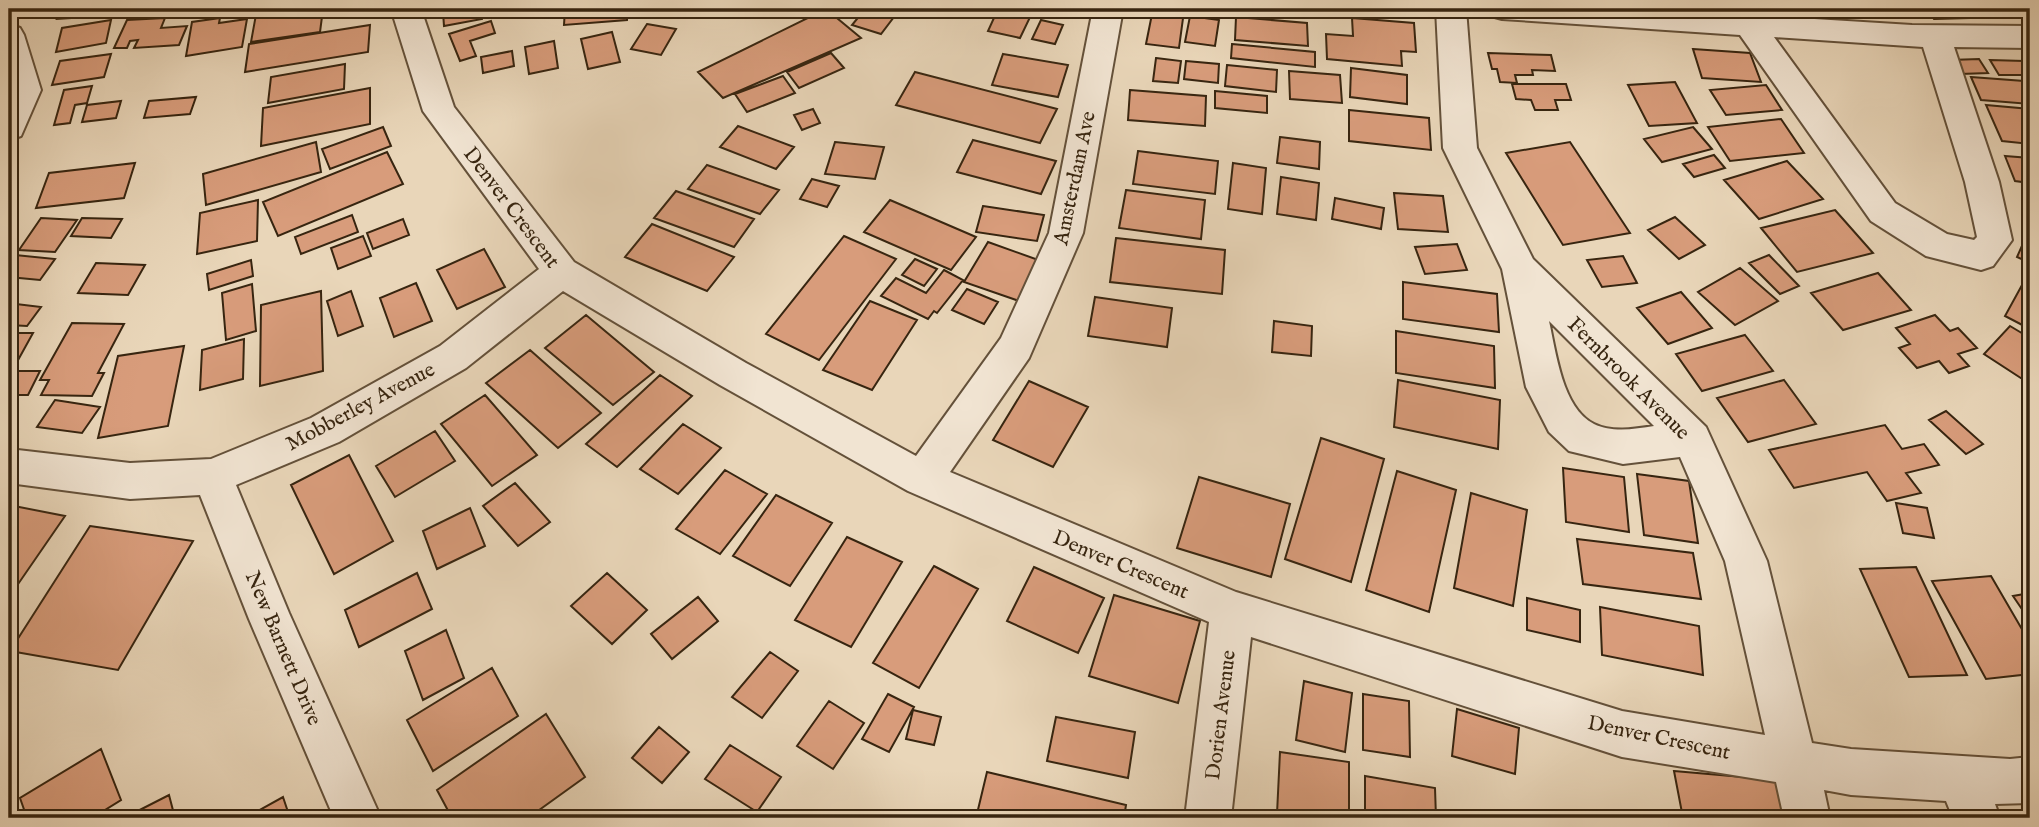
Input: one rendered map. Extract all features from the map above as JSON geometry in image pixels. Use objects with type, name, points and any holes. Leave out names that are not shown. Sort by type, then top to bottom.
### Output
[{"type":"street","name":"Denver Crescent","points":[[406,9],[439,111],[561,272],[733,374],[922,479],[1232,611],[1622,734],[1851,772],[1968,798],[2010,782],[2030,780]]},
{"type":"street","name":"Amsterdam Ave","points":[[922,479],[1016,347],[1066,233],[1108,9]]},
{"type":"street","name":"Fernbrook Avenue","points":[[1451,9],[1460,148],[1520,268],[1692,439],[1746,561],[1792,764],[1807,818]]},
{"type":"street","points":[[1502,9],[1925,36],[2030,37]]},
{"type":"street","points":[[1749,25],[1883,212],[1938,246],[1981,256],[1995,240],[1982,182],[1939,51],[1892,9]]},
{"type":"street","points":[[9,35],[25,90],[9,128]]},
{"type":"street","points":[[1520,268],[1545,387],[1563,420],[1583,439],[1623,447],[1692,439]]},
{"type":"street","name":"Mobberley Avenue","points":[[9,466],[130,481],[213,477],[325,430],[453,357],[561,272]]},
{"type":"street","name":"New Barnett Drive","points":[[213,477],[270,619],[358,818]]},
{"type":"street","name":"Dorien Avenue","points":[[1208,818],[1232,611]]},
{"type":"building","points":[[62,9],[172,9],[170,12],[57,19]]},
{"type":"building","points":[[257,9],[323,9],[320,32],[251,42]]},
{"type":"building","points":[[329,9],[368,9],[368,11],[328,16]]},
{"type":"building","points":[[482,9],[482,19],[444,26],[443,12]]},
{"type":"building","points":[[565,9],[628,9],[627,20],[564,25]]},
{"type":"building","points":[[778,9],[811,9],[803,18]]},
{"type":"building","points":[[826,9],[861,38],[723,98],[698,72]]},
{"type":"building","points":[[865,9],[900,9],[881,34],[852,25]]},
{"type":"building","points":[[998,9],[1033,11],[1020,38],[988,31]]},
{"type":"building","points":[[1153,9],[1184,11],[1179,48],[1146,44]]},
{"type":"building","points":[[1927,9],[2000,9],[2006,17],[1934,19]]},
{"type":"building","points":[[2014,9],[2030,9],[2030,18],[2020,18]]},
{"type":"building","points":[[1190,16],[1219,20],[1215,46],[1185,42]]},
{"type":"building","points":[[1236,17],[1307,23],[1308,46],[1235,40]]},
{"type":"building","points":[[165,18],[161,28],[187,26],[179,45],[134,48],[138,40],[130,41],[127,48],[114,48],[127,20]]},
{"type":"building","points":[[220,18],[219,23],[247,19],[242,47],[186,56],[192,22]]},
{"type":"building","points":[[1352,18],[1414,23],[1416,52],[1401,51],[1402,66],[1327,59],[1326,34],[1353,36]]},
{"type":"building","points":[[111,20],[106,43],[56,52],[62,28]]},
{"type":"building","points":[[1041,20],[1063,25],[1055,44],[1032,39]]},
{"type":"building","points":[[491,21],[495,33],[470,41],[476,56],[460,61],[449,34]]},
{"type":"building","points":[[647,24],[676,29],[661,55],[631,49]]},
{"type":"building","points":[[370,25],[368,52],[245,72],[249,44]]},
{"type":"building","points":[[612,32],[620,62],[588,69],[581,39]]},
{"type":"building","points":[[554,41],[558,68],[529,74],[525,47]]},
{"type":"building","points":[[1232,44],[1315,52],[1315,67],[1231,58]]},
{"type":"building","points":[[1693,49],[1750,53],[1761,82],[1702,78]]},
{"type":"building","points":[[512,51],[514,66],[483,73],[481,57]]},
{"type":"building","points":[[831,53],[844,68],[799,88],[787,72]]},
{"type":"building","points":[[1488,53],[1551,55],[1555,71],[1532,70],[1533,75],[1515,75],[1517,83],[1500,82],[1497,69],[1492,69]]},
{"type":"building","points":[[111,54],[104,77],[52,85],[60,61]]},
{"type":"building","points":[[1003,54],[1068,65],[1058,97],[992,85]]},
{"type":"building","points":[[1156,58],[1181,61],[1178,83],[1153,81]]},
{"type":"building","points":[[1979,59],[1988,73],[1960,74],[1951,60]]},
{"type":"building","points":[[1990,60],[2024,61],[2030,75],[1999,75]]},
{"type":"building","points":[[1186,61],[1219,64],[1218,83],[1184,79]]},
{"type":"building","points":[[345,64],[344,89],[268,103],[271,77]]},
{"type":"building","points":[[1227,65],[1277,70],[1276,92],[1225,86]]},
{"type":"building","points":[[1351,68],[1407,75],[1407,104],[1350,97]]},
{"type":"building","points":[[1289,71],[1340,75],[1342,103],[1290,99]]},
{"type":"building","points":[[915,72],[1057,109],[1040,143],[896,105]]},
{"type":"building","points":[[783,76],[795,93],[747,112],[735,94]]},
{"type":"building","points":[[1971,77],[2024,81],[2030,93],[2030,104],[1981,100]]},
{"type":"building","points":[[1675,82],[1697,123],[1649,126],[1628,85]]},
{"type":"building","points":[[1512,84],[1566,84],[1571,100],[1555,100],[1558,110],[1535,110],[1531,100],[1516,99]]},
{"type":"building","points":[[1766,85],[1782,110],[1726,115],[1710,90]]},
{"type":"building","points":[[92,86],[87,103],[75,105],[70,123],[54,125],[64,90]]},
{"type":"building","points":[[370,88],[370,124],[261,146],[263,108]]},
{"type":"building","points":[[1130,90],[1206,96],[1205,126],[1128,120]]},
{"type":"building","points":[[1215,91],[1267,96],[1267,113],[1215,108]]},
{"type":"building","points":[[196,97],[190,114],[144,118],[149,101]]},
{"type":"building","points":[[121,101],[116,118],[82,122],[87,105]]},
{"type":"building","points":[[1986,105],[2030,109],[2030,144],[2002,141]]},
{"type":"building","points":[[813,109],[820,123],[802,130],[794,115]]},
{"type":"building","points":[[1349,110],[1429,118],[1431,150],[1349,141]]},
{"type":"building","points":[[1781,119],[1804,153],[1730,161],[1708,127]]},
{"type":"building","points":[[738,126],[794,147],[776,169],[720,147]]},
{"type":"building","points":[[383,127],[391,146],[330,169],[322,149]]},
{"type":"building","points":[[1693,127],[1712,149],[1662,162],[1644,139]]},
{"type":"building","points":[[1280,137],[1320,142],[1319,169],[1277,163]]},
{"type":"building","points":[[973,140],[1056,161],[1041,194],[957,172]]},
{"type":"building","points":[[316,142],[321,172],[206,205],[203,174]]},
{"type":"building","points":[[835,142],[884,147],[875,179],[825,174]]},
{"type":"building","points":[[1570,142],[1630,233],[1563,245],[1506,153]]},
{"type":"building","points":[[1138,151],[1218,161],[1215,194],[1133,184]]},
{"type":"building","points":[[387,152],[403,184],[278,236],[263,202]]},
{"type":"building","points":[[1714,155],[1725,168],[1694,177],[1683,164]]},
{"type":"building","points":[[2005,156],[2030,158],[2030,183],[2015,181]]},
{"type":"building","points":[[1787,161],[1823,199],[1759,219],[1724,180]]},
{"type":"building","points":[[135,163],[124,198],[36,208],[49,173]]},
{"type":"building","points":[[1233,163],[1266,168],[1262,214],[1228,209]]},
{"type":"building","points":[[707,165],[779,190],[760,214],[688,189]]},
{"type":"building","points":[[1281,177],[1319,183],[1316,220],[1277,214]]},
{"type":"building","points":[[812,179],[839,186],[827,207],[800,199]]},
{"type":"building","points":[[1126,190],[1205,200],[1201,239],[1119,228]]},
{"type":"building","points":[[676,191],[754,219],[734,247],[654,218]]},
{"type":"building","points":[[1394,193],[1443,196],[1448,232],[1398,229]]},
{"type":"building","points":[[1335,198],[1384,208],[1381,229],[1332,219]]},
{"type":"building","points":[[258,200],[257,241],[197,254],[200,213]]},
{"type":"building","points":[[890,200],[976,237],[951,270],[864,232]]},
{"type":"building","points":[[983,206],[1044,215],[1037,241],[976,232]]},
{"type":"building","points":[[1835,210],[1873,253],[1797,272],[1761,228]]},
{"type":"building","points":[[352,215],[358,232],[301,254],[295,237]]},
{"type":"building","points":[[1675,217],[1705,245],[1679,259],[1648,230]]},
{"type":"building","points":[[41,218],[77,220],[55,252],[19,250]]},
{"type":"building","points":[[82,218],[122,219],[111,238],[71,236]]},
{"type":"building","points":[[403,219],[409,235],[373,249],[367,233]]},
{"type":"building","points":[[652,224],[734,257],[707,291],[625,257]]},
{"type":"building","points":[[2030,230],[2030,263],[2017,257]]},
{"type":"building","points":[[363,236],[371,256],[338,269],[331,248]]},
{"type":"building","points":[[844,236],[896,259],[819,360],[766,334]]},
{"type":"building","points":[[1116,238],[1225,250],[1222,294],[1110,282]]},
{"type":"building","points":[[988,242],[1044,262],[1022,302],[964,282]]},
{"type":"building","points":[[1457,244],[1467,270],[1425,274],[1415,247]]},
{"type":"building","points":[[484,249],[505,287],[457,309],[437,270]]},
{"type":"building","points":[[15,255],[55,259],[40,280],[9,277],[9,264]]},
{"type":"building","points":[[1769,255],[1799,286],[1780,294],[1749,263]]},
{"type":"building","points":[[1623,256],[1637,283],[1602,287],[1587,260]]},
{"type":"building","points":[[915,259],[937,269],[924,286],[902,275]]},
{"type":"building","points":[[251,260],[253,276],[209,290],[207,274]]},
{"type":"building","points":[[96,263],[145,265],[128,295],[78,293]]},
{"type":"building","points":[[1740,268],[1778,301],[1735,325],[1698,292]]},
{"type":"building","points":[[944,270],[963,280],[937,313],[934,311],[928,319],[881,296],[896,278],[926,293]]},
{"type":"building","points":[[1878,273],[1911,310],[1843,330],[1811,293]]},
{"type":"building","points":[[2027,276],[2030,278],[2030,329],[2005,316]]},
{"type":"building","points":[[1403,282],[1497,294],[1499,332],[1403,319]]},
{"type":"building","points":[[416,283],[432,321],[394,337],[380,298]]},
{"type":"building","points":[[252,284],[256,331],[226,340],[222,293]]},
{"type":"building","points":[[967,289],[998,302],[984,324],[952,310]]},
{"type":"building","points":[[321,291],[323,371],[260,386],[261,305]]},
{"type":"building","points":[[351,291],[363,326],[338,336],[327,301]]},
{"type":"building","points":[[1681,292],[1712,328],[1668,344],[1637,308]]},
{"type":"building","points":[[1095,297],[1172,308],[1167,347],[1088,336]]},
{"type":"building","points":[[870,301],[917,320],[872,390],[823,370]]},
{"type":"building","points":[[16,304],[41,307],[27,326],[9,325],[9,314]]},
{"type":"building","points":[[586,315],[654,372],[613,405],[545,348]]},
{"type":"building","points":[[1935,315],[1950,331],[1958,328],[1977,348],[1958,354],[1969,366],[1949,373],[1939,361],[1917,368],[1899,348],[1910,344],[1896,328]]},
{"type":"building","points":[[1274,321],[1312,326],[1311,356],[1272,352]]},
{"type":"building","points":[[72,323],[124,324],[98,373],[104,373],[92,396],[41,395],[49,380],[40,380]]},
{"type":"building","points":[[2010,326],[2030,338],[2030,384],[1984,354]]},
{"type":"building","points":[[1396,331],[1494,346],[1495,388],[1396,373]]},
{"type":"building","points":[[9,333],[33,333],[12,371],[40,371],[28,395],[9,395]]},
{"type":"building","points":[[1745,335],[1773,371],[1702,391],[1676,354]]},
{"type":"building","points":[[244,339],[243,379],[200,390],[202,350]]},
{"type":"building","points":[[184,346],[168,426],[98,438],[118,356]]},
{"type":"building","points":[[530,350],[601,413],[558,448],[486,383]]},
{"type":"building","points":[[660,375],[692,396],[617,467],[586,444]]},
{"type":"building","points":[[1398,380],[1500,400],[1498,449],[1394,427]]},
{"type":"building","points":[[1784,380],[1816,424],[1748,442],[1717,398]]},
{"type":"building","points":[[1029,381],[1088,407],[1053,467],[993,440]]},
{"type":"building","points":[[485,395],[537,455],[492,486],[441,424]]},
{"type":"building","points":[[55,400],[100,407],[82,433],[37,427]]},
{"type":"building","points":[[1946,411],[1983,444],[1966,454],[1929,420]]},
{"type":"building","points":[[683,424],[721,448],[678,494],[640,469]]},
{"type":"building","points":[[1885,425],[1902,449],[1924,444],[1939,465],[1906,473],[1921,493],[1887,501],[1867,472],[1794,488],[1769,450]]},
{"type":"building","points":[[435,431],[455,461],[395,497],[376,466]]},
{"type":"building","points":[[1321,438],[1384,459],[1351,582],[1285,559]]},
{"type":"building","points":[[349,455],[393,541],[334,574],[291,485]]},
{"type":"building","points":[[1563,468],[1624,477],[1629,532],[1566,522]]},
{"type":"building","points":[[725,470],[767,494],[720,554],[676,529]]},
{"type":"building","points":[[1397,471],[1456,490],[1429,612],[1366,590]]},
{"type":"building","points":[[1637,474],[1689,481],[1698,543],[1644,535]]},
{"type":"building","points":[[1199,477],[1290,504],[1271,577],[1177,548]]},
{"type":"building","points":[[515,483],[550,522],[518,546],[483,506]]},
{"type":"building","points":[[1471,493],[1527,510],[1513,606],[1454,588]]},
{"type":"building","points":[[776,495],[832,523],[790,586],[733,556]]},
{"type":"building","points":[[1896,503],[1927,508],[1934,538],[1903,533]]},
{"type":"building","points":[[9,505],[65,516],[14,590],[9,589]]},
{"type":"building","points":[[470,508],[485,546],[437,569],[423,531]]},
{"type":"building","points":[[90,526],[193,541],[118,670],[10,651]]},
{"type":"building","points":[[847,537],[902,562],[851,647],[795,620]]},
{"type":"building","points":[[1577,539],[1693,553],[1701,599],[1583,584]]},
{"type":"building","points":[[934,566],[978,589],[919,688],[873,663]]},
{"type":"building","points":[[1034,567],[1104,598],[1078,653],[1007,621]]},
{"type":"building","points":[[1916,567],[1967,675],[1909,677],[1860,569]]},
{"type":"building","points":[[417,573],[432,609],[359,647],[345,610]]},
{"type":"building","points":[[607,573],[647,610],[612,644],[571,606]]},
{"type":"building","points":[[1991,576],[2030,643],[2030,674],[1986,679],[1932,581]]},
{"type":"building","points":[[2030,593],[2030,621],[2013,596]]},
{"type":"building","points":[[1114,595],[1200,621],[1178,703],[1089,676]]},
{"type":"building","points":[[698,597],[718,621],[672,659],[651,634]]},
{"type":"building","points":[[1527,598],[1580,610],[1580,642],[1527,630]]},
{"type":"building","points":[[1600,607],[1699,626],[1703,675],[1602,655]]},
{"type":"building","points":[[446,630],[464,678],[423,700],[405,651]]},
{"type":"building","points":[[770,652],[798,671],[762,718],[732,697]]},
{"type":"building","points":[[492,668],[518,716],[433,771],[407,720]]},
{"type":"building","points":[[1304,681],[1352,693],[1345,752],[1296,740]]},
{"type":"building","points":[[888,694],[914,707],[889,752],[862,739]]},
{"type":"building","points":[[1363,694],[1409,701],[1410,757],[1363,750]]},
{"type":"building","points":[[829,701],[864,723],[833,769],[797,746]]},
{"type":"building","points":[[1457,709],[1519,728],[1515,774],[1452,756]]},
{"type":"building","points":[[913,710],[941,717],[934,745],[906,739]]},
{"type":"building","points":[[546,714],[585,777],[528,818],[452,818],[437,790]]},
{"type":"building","points":[[1056,717],[1135,732],[1128,778],[1047,761]]},
{"type":"building","points":[[659,727],[689,752],[662,783],[632,758]]},
{"type":"building","points":[[730,745],[781,777],[757,812],[705,779]]},
{"type":"building","points":[[101,749],[121,800],[92,818],[27,818],[20,798]]},
{"type":"building","points":[[1280,752],[1349,762],[1349,818],[1307,818],[1277,814]]},
{"type":"building","points":[[1674,771],[1777,780],[1786,818],[1683,818]]},
{"type":"building","points":[[987,772],[1126,805],[1124,818],[976,818]]},
{"type":"building","points":[[1365,776],[1435,788],[1436,818],[1365,818]]},
{"type":"building","points":[[169,795],[175,818],[124,818]]},
{"type":"building","points":[[283,797],[290,818],[245,818]]}]
